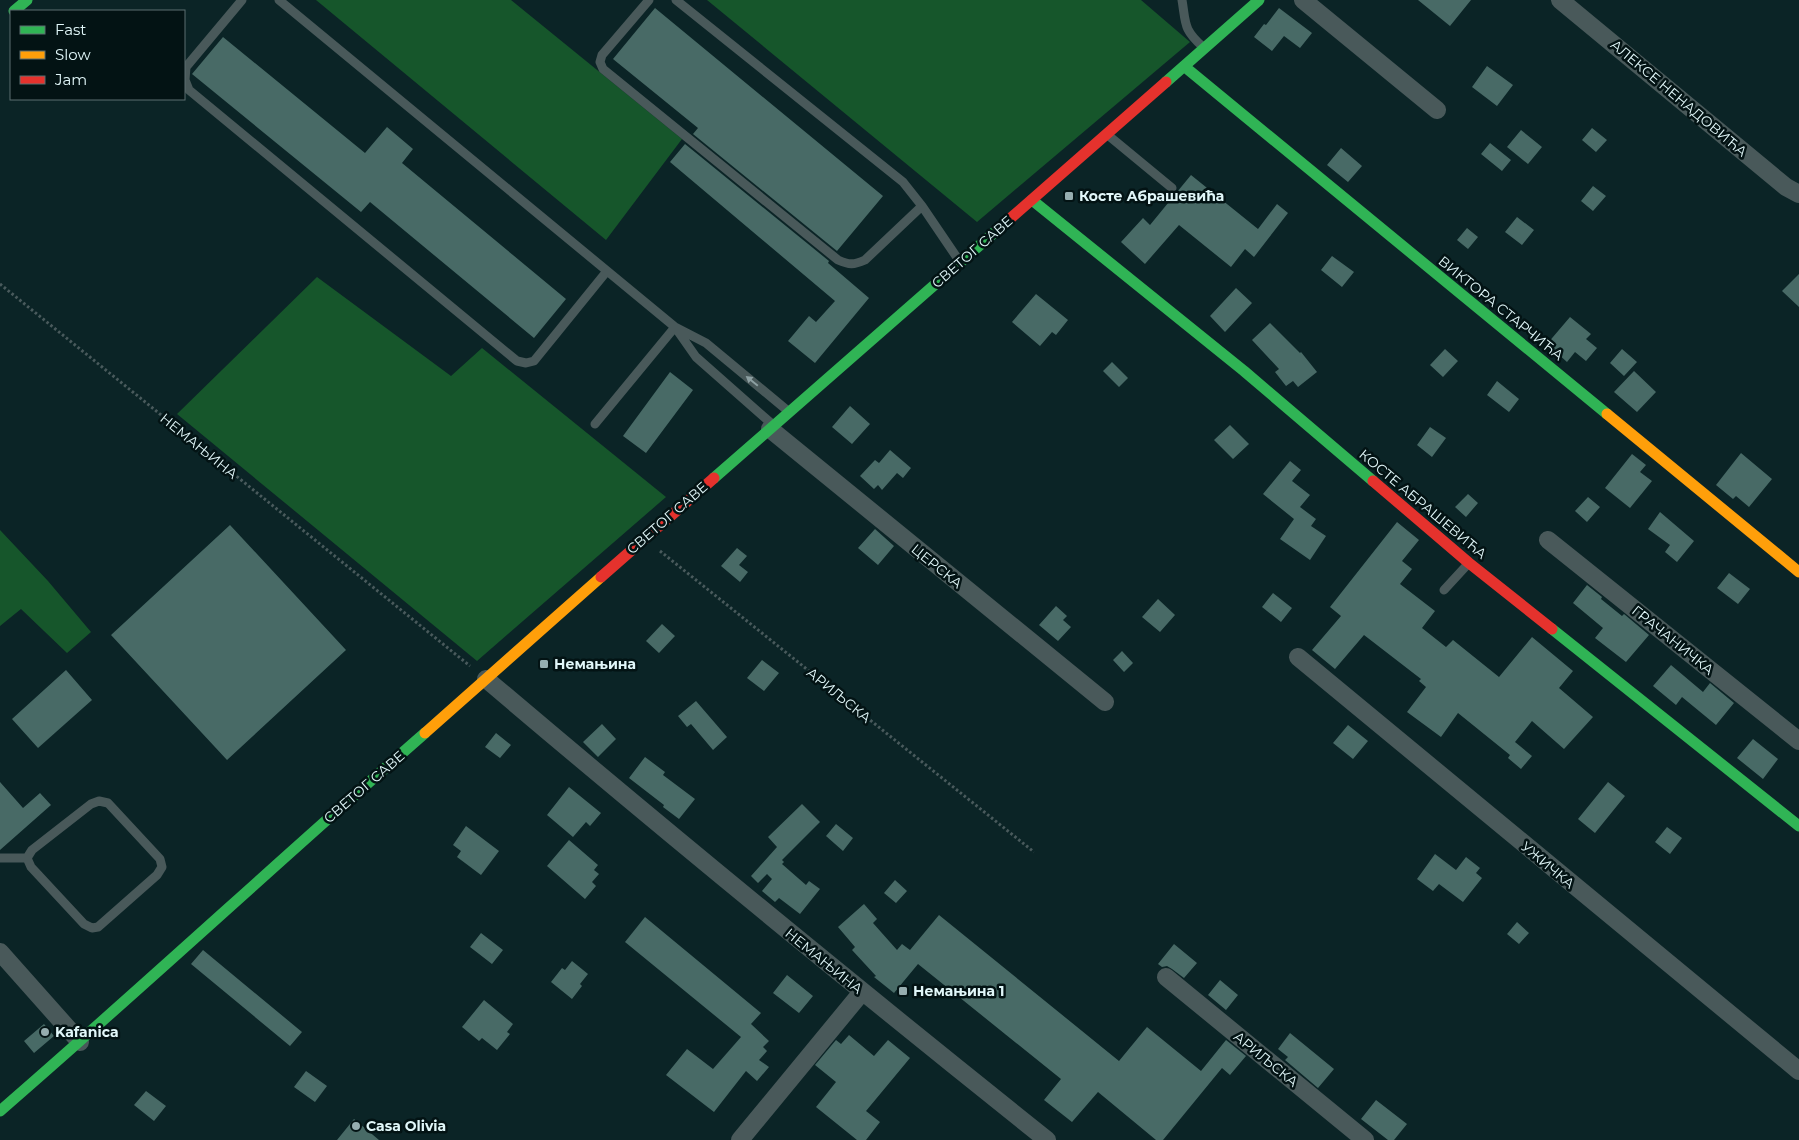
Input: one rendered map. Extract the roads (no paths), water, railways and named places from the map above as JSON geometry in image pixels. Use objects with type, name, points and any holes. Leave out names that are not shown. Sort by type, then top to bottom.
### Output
[{"type":"main road","points":[[16,10],[27,0]]},
{"type":"main road","name":"СВЕТОГ САВЕ","points":[[0,1111],[80,1042],[292,850],[644,539],[1185,67],[1259,0]]},
{"type":"main road","name":"ВИКТОРА СТАРЧИЋА","points":[[1185,67],[1799,572]]},
{"type":"main road","name":"КОСТЕ АБРАШЕВИЋА","points":[[1032,200],[1244,371],[1469,563],[1799,826]]},
{"type":"street","points":[[1303,0],[1437,110]]},
{"type":"street","name":"АЛЕКСЕ НЕНАДОВИЋА","points":[[1560,0],[1786,187],[1799,194]]},
{"type":"street","name":"ЦЕРСКА","points":[[772,427],[1105,702]]},
{"type":"street","name":"ГРАЧАНИЧКА","points":[[1548,540],[1799,741]]},
{"type":"street","name":"УЖИЧКА","points":[[1298,657],[1799,1071]]},
{"type":"street","name":"НЕМАЊИНА","points":[[486,679],[627,799],[862,992],[1047,1140]]},
{"type":"street","points":[[0,952],[80,1042]]},
{"type":"street","name":"АРИЉСКА","points":[[1166,978],[1365,1140]]},
{"type":"street","points":[[740,1140],[862,992]]},
{"type":"lane","points":[[242,0],[186,67],[185,80],[189,90],[517,361],[526,363],[534,361],[607,271]]},
{"type":"lane","points":[[279,0],[675,327],[706,343],[789,412]]},
{"type":"lane","points":[[649,0],[602,55],[600,62],[603,69],[838,260],[847,265],[865,260],[922,206]]},
{"type":"lane","points":[[676,0],[903,182],[922,206],[960,263]]},
{"type":"lane","points":[[1182,0],[1186,27],[1191,36],[1205,48]]},
{"type":"lane","points":[[1107,135],[1172,188]]},
{"type":"lane","points":[[595,424],[675,327]]},
{"type":"lane","points":[[675,327],[696,357],[772,427]]},
{"type":"lane","points":[[1444,590],[1469,563]]},
{"type":"lane","points":[[99,801],[108,803],[160,859],[162,867],[157,875],[98,927],[92,928],[84,924],[31,868],[28,858],[32,850],[91,804],[99,801]]},
{"type":"lane","points":[[0,858],[28,858]]},
{"type":"place","name":"Косте Абрашевића","points":[[1069,196]]},
{"type":"place","name":"Немањина","points":[[544,664]]},
{"type":"place","name":"Немањина 1","points":[[903,991]]},
{"type":"place","name":"Kafanica","points":[[45,1032]]},
{"type":"place","name":"Casa Olivia","points":[[356,1126]]}]
